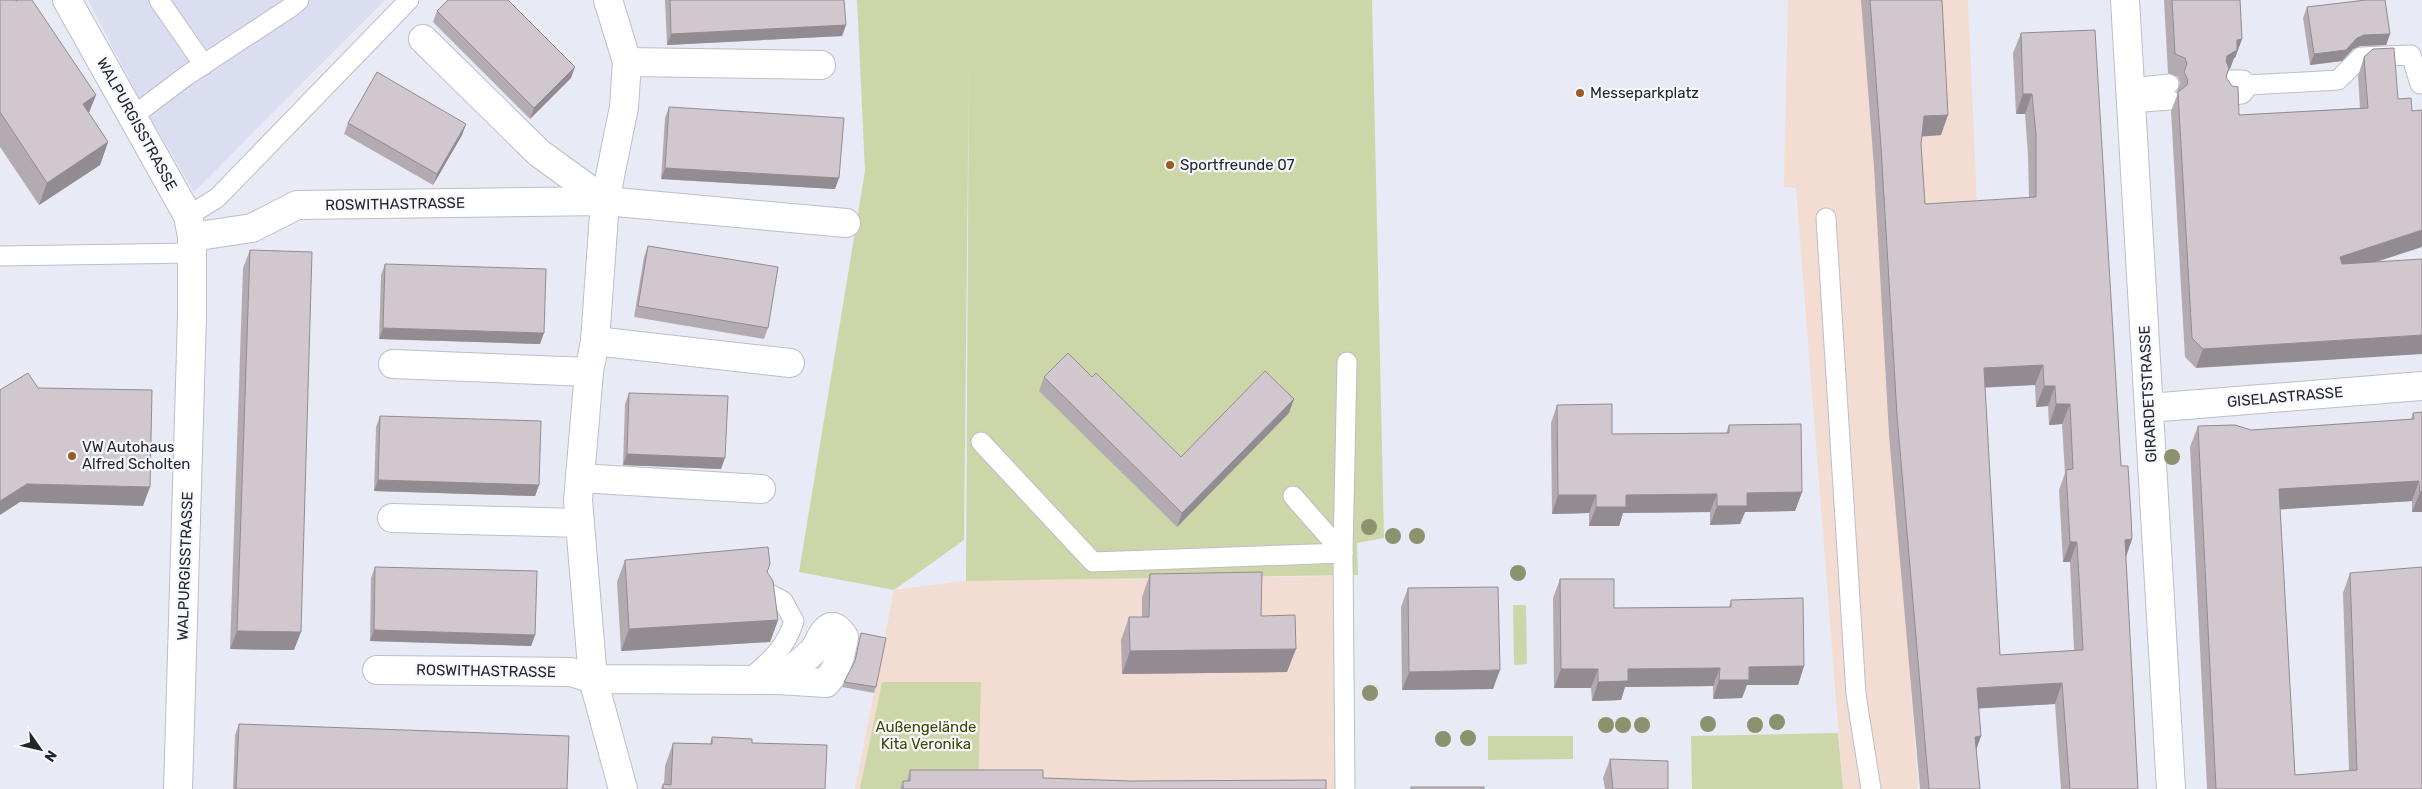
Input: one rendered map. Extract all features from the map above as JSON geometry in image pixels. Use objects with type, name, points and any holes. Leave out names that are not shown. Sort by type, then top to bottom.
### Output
[{"type":"street","name":"WALPURGISSTRASSE","points":[[67,0],[133,116],[191,235],[192,316],[178,789]]},
{"type":"street","points":[[608,0],[627,62],[624,107],[604,201],[595,341],[589,372],[580,478],[579,523],[592,679],[623,789]]},
{"type":"street","name":"GIRARDETSTRASSE","points":[[2125,0],[2170,789]]},
{"type":"street","points":[[423,39],[539,153],[604,201]]},
{"type":"street","points":[[627,62],[822,64]]},
{"type":"street","name":"ROSWITHASTRASSE","points":[[191,235],[252,228],[297,205],[604,201],[846,223]]},
{"type":"street","points":[[595,341],[790,363]]},
{"type":"street","points":[[393,364],[589,372]]},
{"type":"street","name":"GISELASTRASSE","points":[[2149,408],[2422,386]]},
{"type":"street","points":[[580,478],[761,490]]},
{"type":"street","points":[[392,518],[579,523]]},
{"type":"street","name":"ROSWITHASTRASSE","points":[[378,670],[571,672],[592,679],[778,680]]},
{"type":"lane","points":[[159,0],[204,65]]},
{"type":"lane","points":[[133,116],[299,0]]},
{"type":"lane","points":[[2,253],[191,235],[217,198],[409,0]]},
{"type":"lane","points":[[2230,88],[2242,94],[2249,85],[2338,80],[2361,57],[2411,55],[2420,84]]},
{"type":"lane","points":[[2130,96],[2170,92]]},
{"type":"lane","points":[[1826,218],[1856,694],[1871,789]]},
{"type":"lane","points":[[1345,789],[1343,553],[1347,362]]},
{"type":"lane","points":[[981,442],[1093,562],[1343,553]]},
{"type":"lane","points":[[1293,496],[1343,553]]},
{"type":"lane","points":[[748,680],[777,655],[789,637],[794,622],[783,601],[770,594]]},
{"type":"shaded area","points":[[88,0],[385,0],[194,192],[142,104]]},
{"type":"shaded area","points":[[1788,0],[1968,0],[1997,670],[1974,676],[1910,680],[1918,789],[1843,789],[1796,188],[1784,187]]},
{"type":"shaded area","points":[[1341,576],[1342,789],[855,789],[894,590],[966,581]]},
{"type":"green space","points":[[857,0],[1372,0],[1384,538],[1357,543],[1358,575],[966,581],[969,61],[964,540],[894,590],[799,572],[865,171]]},
{"type":"green space","points":[[1513,605],[1526,605],[1527,664],[1514,665]]},
{"type":"green space","name":"Außengelände Kita Veronika","points":[[882,682],[981,682],[978,789],[860,789]]},
{"type":"green space","points":[[1838,733],[1843,789],[1692,789],[1691,736]]},
{"type":"green space","points":[[1488,736],[1573,736],[1573,759],[1488,760]]},
{"type":"building","points":[[0,0],[32,0],[96,95],[83,104],[108,142],[47,183],[0,112]]},
{"type":"building","points":[[448,0],[508,0],[575,67],[534,108],[437,11]]},
{"type":"building","points":[[670,0],[844,0],[846,25],[671,34]]},
{"type":"building","points":[[1870,0],[1942,0],[1948,115],[1924,116],[1921,144],[1925,204],[2036,197],[2036,135],[2032,94],[2023,94],[2021,33],[2095,30],[2121,466],[2128,466],[2131,516],[2132,539],[2125,540],[2138,789],[2070,789],[2062,683],[1977,688],[1981,736],[1975,737],[1980,789],[1929,789],[1897,415]],"holes":[[[2043,365],[2044,386],[2055,386],[2056,404],[2070,404],[2073,469],[2066,470],[2070,542],[2077,542],[2083,650],[2000,655],[1984,368]]]},
{"type":"building","points":[[2172,0],[2240,0],[2242,39],[2237,40],[2237,50],[2227,56],[2226,61],[2229,68],[2226,77],[2232,86],[2238,87],[2239,115],[2368,108],[2364,57],[2373,49],[2394,48],[2398,99],[2411,98],[2412,111],[2422,110],[2422,230],[2340,257],[2342,264],[2422,259],[2422,335],[2203,349],[2192,338],[2178,92],[2187,85],[2188,80],[2184,72],[2187,64],[2185,58],[2175,54]]},
{"type":"building","points":[[2366,0],[2385,0],[2390,34],[2364,35],[2357,38],[2346,50],[2314,54],[2307,7]]},
{"type":"building","points":[[377,72],[466,124],[437,174],[348,123]]},
{"type":"building","points":[[669,107],[844,118],[839,178],[665,168]]},
{"type":"building","points":[[648,246],[778,267],[768,328],[638,306]]},
{"type":"building","points":[[250,250],[312,252],[301,632],[237,631]]},
{"type":"building","points":[[385,264],[546,269],[544,333],[383,328]]},
{"type":"building","points":[[1068,353],[1092,377],[1096,373],[1181,457],[1265,371],[1294,399],[1182,513],[1044,377]]},
{"type":"building","name":"VW Autohaus Alfred Scholten","points":[[28,373],[38,388],[152,390],[150,487],[27,484],[0,501],[0,390]]},
{"type":"building","points":[[629,393],[728,396],[725,458],[627,454]]},
{"type":"building","points":[[1612,404],[1612,434],[1729,433],[1729,425],[1801,424],[1802,492],[1747,493],[1747,506],[1717,506],[1717,494],[1626,495],[1626,507],[1596,507],[1596,495],[1558,495],[1557,405]]},
{"type":"building","points":[[2422,412],[2422,492],[2420,492],[2419,481],[2279,489],[2295,775],[2357,770],[2350,573],[2422,567],[2422,789],[2216,789],[2198,426],[2235,425],[2251,430],[2414,419],[2413,413]]},
{"type":"building","points":[[380,416],[541,421],[539,485],[378,480]]},
{"type":"building","points":[[768,547],[770,564],[767,572],[773,581],[778,620],[629,629],[625,560]]},
{"type":"building","points":[[375,567],[537,571],[535,635],[374,630]]},
{"type":"building","points":[[1262,572],[1261,616],[1295,615],[1296,649],[1130,651],[1129,617],[1149,617],[1150,574]]},
{"type":"building","points":[[1560,579],[1614,579],[1614,608],[1731,607],[1731,600],[1803,598],[1804,666],[1749,667],[1749,680],[1719,680],[1720,668],[1628,669],[1628,681],[1598,682],[1598,669],[1561,669]]},
{"type":"building","points":[[1498,587],[1500,670],[1409,672],[1408,588]]},
{"type":"building","points":[[861,633],[886,638],[876,687],[844,682],[855,661]]},
{"type":"building","points":[[239,724],[569,736],[567,789],[236,789]]},
{"type":"building","points":[[712,737],[752,739],[752,743],[827,745],[825,789],[663,789],[663,784],[671,785],[673,743],[712,744]]},
{"type":"building","points":[[1610,759],[1668,761],[1668,789],[1613,789]]},
{"type":"building","points":[[910,770],[1043,770],[1043,778],[1131,781],[1326,780],[1326,789],[903,789],[903,781],[910,781]]},
{"type":"building","points":[[1411,787],[1484,787],[1484,789],[1411,789]]},
{"type":"place","name":"Messeparkplatz","points":[[1580,93]]},
{"type":"place","name":"Sportfreunde 07","points":[[1170,165]]},
{"type":"place","name":"VW Autohaus Alfred Scholten","points":[[72,456]]}]
